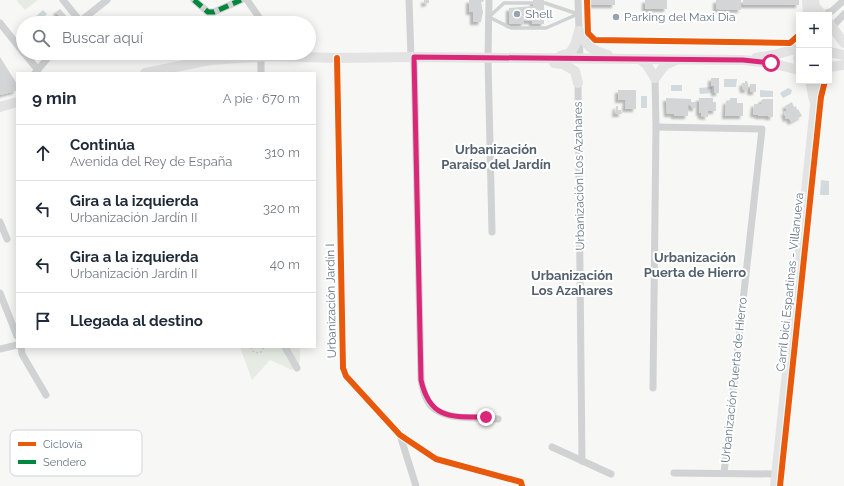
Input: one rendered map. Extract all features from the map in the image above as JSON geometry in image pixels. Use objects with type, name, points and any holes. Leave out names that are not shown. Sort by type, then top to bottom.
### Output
[{"type":"main road","points":[[808,0],[808,12]]},
{"type":"main road","points":[[814,0],[814,6],[819,12]]},
{"type":"main road","points":[[832,30],[844,43]]},
{"type":"main road","points":[[583,31],[584,42],[595,52],[612,56],[638,59],[647,65],[655,78]]},
{"type":"main road","points":[[553,58],[570,53],[583,31]]},
{"type":"main road","points":[[743,60],[774,55],[796,49]]},
{"type":"main road","points":[[832,53],[844,55]]},
{"type":"main road","points":[[316,57],[743,60],[771,63],[796,69]]},
{"type":"main road","points":[[526,58],[563,64],[575,71],[578,82]]},
{"type":"main road","points":[[578,82],[583,66],[594,59]]},
{"type":"main road","points":[[655,78],[656,65],[662,59]]},
{"type":"main road","points":[[655,78],[665,65],[678,59]]},
{"type":"main road","points":[[150,72],[210,60]]},
{"type":"main road","points":[[832,67],[844,65]]},
{"type":"main road","points":[[811,84],[815,106]]},
{"type":"main road","points":[[775,486],[819,84]]},
{"type":"main road","points":[[0,107],[16,101]]},
{"type":"street","points":[[63,0],[75,16]]},
{"type":"street","points":[[87,16],[107,0]]},
{"type":"street","points":[[194,0],[208,12],[214,12],[241,0]]},
{"type":"street","points":[[247,0],[258,16]]},
{"type":"street","points":[[409,0],[421,380],[424,394],[432,406],[445,414],[460,417],[498,419]]},
{"type":"street","points":[[489,0],[488,58],[492,232]]},
{"type":"street","points":[[578,0],[578,14],[583,31],[580,59]]},
{"type":"street","points":[[829,12],[844,0]]},
{"type":"street","points":[[832,26],[844,14]]},
{"type":"street","points":[[0,23],[16,43]]},
{"type":"street","name":"Urbanización Jardín I","points":[[337,58],[343,368],[346,376],[400,435],[436,459],[521,482],[522,486]]},
{"type":"street","points":[[29,60],[37,72],[46,60]]},
{"type":"street","points":[[261,72],[266,60]]},
{"type":"street","points":[[653,388],[656,127],[655,78]]},
{"type":"street","name":"Urbanización Los Azahares","points":[[578,82],[582,461]]},
{"type":"street","name":"Urbanización Puerta de Hierro","points":[[656,127],[762,129],[724,474]]},
{"type":"street","points":[[0,222],[7,239]]},
{"type":"street","points":[[0,293],[16,333]]},
{"type":"street","points":[[0,349],[16,345]]},
{"type":"street","points":[[21,348],[22,354],[46,395]]},
{"type":"street","points":[[286,348],[297,368]]},
{"type":"street","name":"Urbanización Jardín I","points":[[400,435],[416,486]]},
{"type":"street","points":[[552,446],[610,474]]},
{"type":"street","name":"Urbanización Puerta de Hierro","points":[[674,474],[776,474]]},
{"type":"lane","points":[[532,3],[504,3],[489,17],[511,28],[546,28],[578,14]]},
{"type":"lane","points":[[545,3],[578,14]]},
{"type":"path","points":[[251,348],[252,351],[256,353],[261,352],[263,348]]},
{"type":"shaded area","points":[[38,0],[25,10],[17,1]]},
{"type":"shaded area","points":[[43,10],[47,14],[45,16],[36,16]]},
{"type":"shaded area","points":[[724,79],[737,79],[736,87],[724,87]]},
{"type":"shaded area","points":[[671,85],[682,85],[682,91],[671,91]]},
{"type":"shaded area","points":[[712,87],[712,93],[700,94],[699,88]]},
{"type":"shaded area","points":[[788,88],[792,90],[791,94],[783,98],[780,93]]},
{"type":"shaded area","points":[[760,90],[773,91],[773,97],[760,97]]},
{"type":"shaded area","points":[[641,96],[647,96],[647,108],[641,108]]},
{"type":"shaded area","points":[[821,180],[829,181],[829,195],[820,195]]},
{"type":"shaded area","points":[[240,348],[300,348],[299,363],[292,370],[270,360],[252,380]]},
{"type":"building","points":[[424,0],[429,0],[429,3],[424,4]]},
{"type":"building","points":[[469,0],[484,0],[481,2],[483,12],[481,22],[473,22],[473,12],[469,12]]},
{"type":"building","points":[[533,0],[544,0],[544,24],[532,24],[532,21],[524,21],[524,24],[509,24],[509,8],[533,6]]},
{"type":"building","points":[[588,0],[615,0],[615,5],[588,5]]},
{"type":"building","points":[[645,0],[667,0],[667,9],[645,9]]},
{"type":"building","points":[[716,0],[741,0],[741,10],[716,9]]},
{"type":"building","points":[[743,0],[799,0],[799,5],[743,5]]},
{"type":"building","points":[[60,9],[66,16],[60,16],[56,12]]},
{"type":"building","points":[[0,57],[16,82],[16,91],[0,95]]},
{"type":"building","points":[[711,78],[719,78],[719,93],[714,93],[714,86],[711,86]]},
{"type":"building","points":[[745,81],[748,83],[748,90],[743,90],[742,83],[745,83]]},
{"type":"building","points":[[750,84],[756,84],[756,92],[750,92]]},
{"type":"building","points":[[618,90],[636,90],[636,109],[625,109],[626,100],[618,100]]},
{"type":"building","points":[[666,98],[691,99],[691,102],[696,102],[696,108],[691,108],[691,105],[688,105],[688,116],[674,116],[674,114],[667,114]]},
{"type":"building","points":[[699,98],[713,98],[713,102],[716,102],[716,111],[708,111],[708,117],[701,116],[701,113],[699,113]]},
{"type":"building","points":[[730,98],[737,98],[737,103],[743,103],[743,116],[725,116],[726,101],[730,101]]},
{"type":"building","points":[[763,99],[773,99],[773,117],[758,116],[753,114],[754,104],[761,104]]},
{"type":"building","points":[[792,102],[794,107],[796,106],[797,110],[798,109],[802,116],[791,122],[789,118],[786,119],[784,112],[787,111],[785,106]]},
{"type":"building","points":[[616,106],[618,106],[618,110],[621,110],[622,114],[615,114]]},
{"type":"marked path","points":[[194,0],[208,12],[214,12],[241,0]]},
{"type":"cycle path","points":[[587,0],[588,33],[595,40],[790,43],[796,38]]},
{"type":"cycle path","points":[[337,58],[343,368],[346,376],[400,435],[436,459],[521,482],[522,486]]},
{"type":"cycle path","name":"Carril bici Espartinas - Villanueva","points":[[780,486],[821,97],[824,84]]},
{"type":"place","name":"Shell","points":[[517,14]]},
{"type":"place","name":"Parking del Maxi Dia","points":[[616,17]]},
{"type":"district","name":"Urbanización Paraíso del Jardín","points":[[496,156]]},
{"type":"district","name":"Urbanización Puerta de Hierro","points":[[695,264]]},
{"type":"district","name":"Urbanización Los Azahares","points":[[572,282]]},
{"type":"route","points":[[486,417],[460,417],[445,414],[432,406],[424,394],[421,380],[414,57],[743,60],[771,63]]}]
